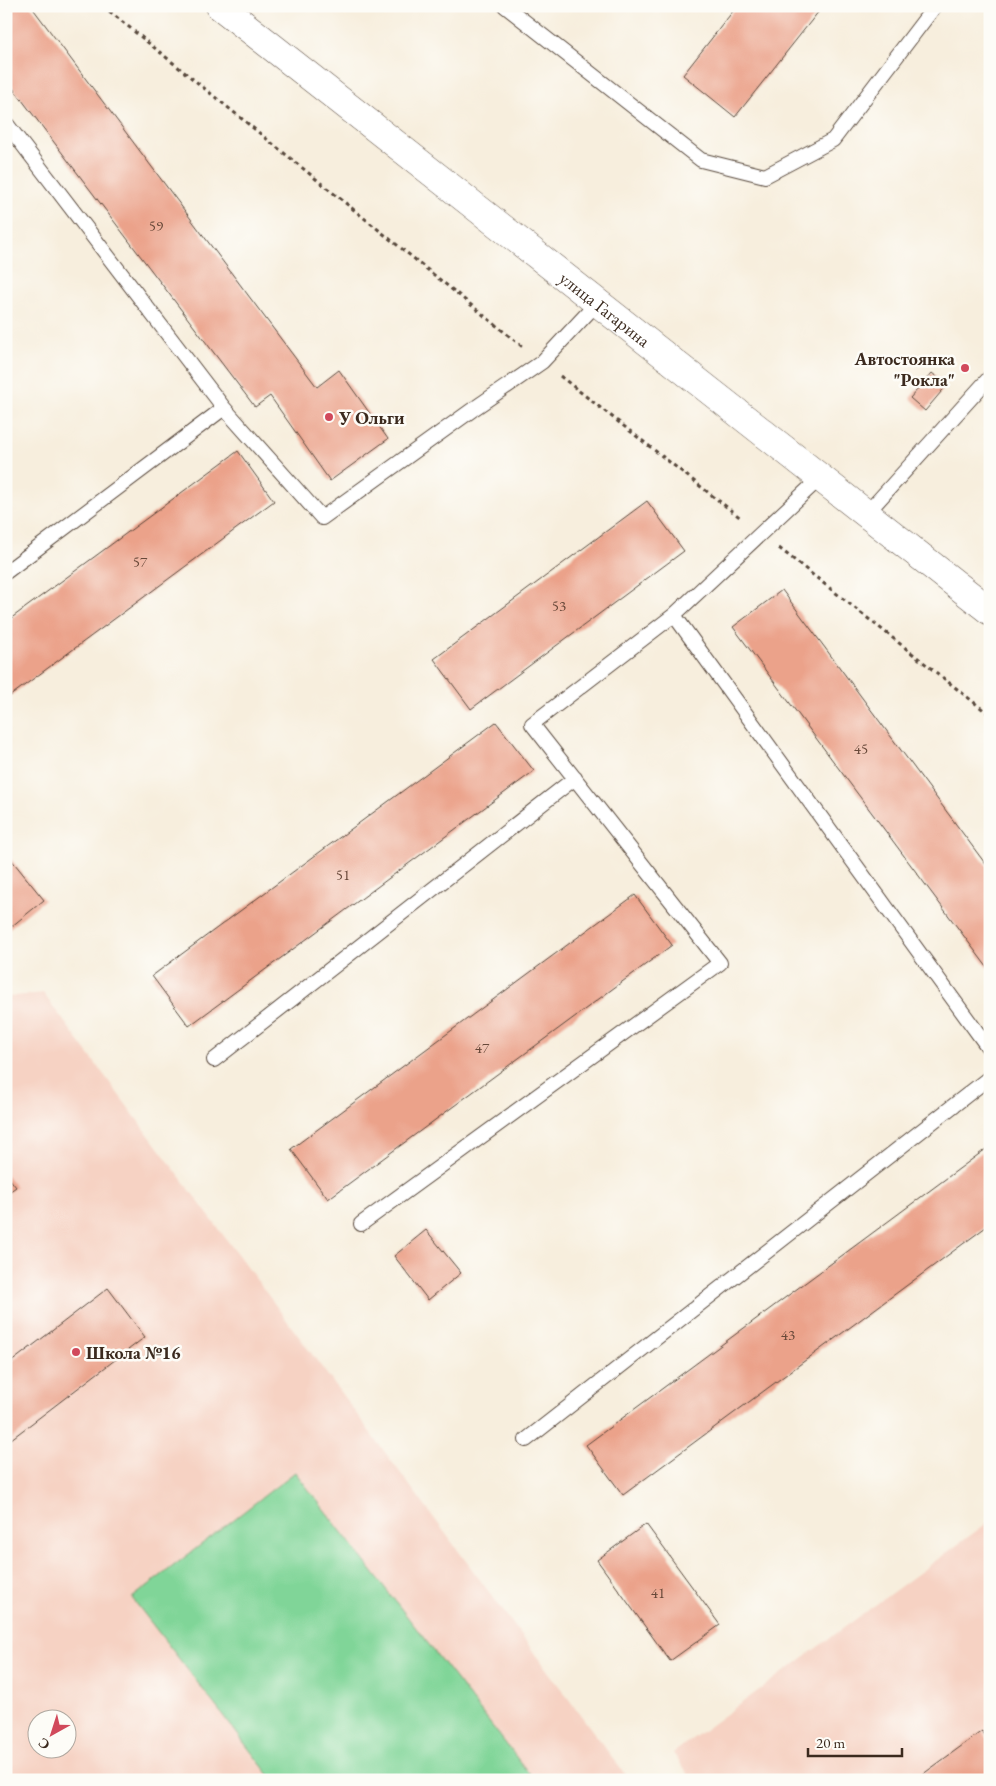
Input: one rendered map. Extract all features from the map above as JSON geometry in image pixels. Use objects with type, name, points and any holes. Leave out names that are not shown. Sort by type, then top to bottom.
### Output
[{"type":"street","name":"улица Гагарина","points":[[220,6],[990,611]]},
{"type":"lane","points":[[505,6],[701,160],[764,176],[833,140],[935,6]]},
{"type":"lane","points":[[6,123],[224,408],[322,518],[542,362],[597,303]]},
{"type":"lane","points":[[866,514],[990,376]]},
{"type":"lane","points":[[6,572],[224,408]]},
{"type":"lane","points":[[361,1224],[720,963],[532,724],[674,615],[820,478]]},
{"type":"lane","points":[[674,615],[990,1050]]},
{"type":"lane","points":[[214,1060],[575,778]]},
{"type":"lane","points":[[526,1440],[990,1077]]},
{"type":"shaded area","points":[[43,993],[629,1780],[6,1780],[6,997]]},
{"type":"shaded area","points":[[990,1521],[990,1780],[692,1780],[673,1753]]},
{"type":"green space","points":[[295,1472],[534,1780],[273,1780],[132,1598]]},
{"type":"building","points":[[6,6],[31,6],[317,387],[339,370],[388,439],[330,481],[270,396],[255,407],[6,79]]},
{"type":"building","points":[[737,6],[823,6],[735,117],[683,75]]},
{"type":"building","points":[[932,373],[947,385],[925,411],[910,398]]},
{"type":"building","points":[[238,451],[274,501],[6,699],[6,622]]},
{"type":"building","points":[[647,501],[684,551],[471,709],[434,659]]},
{"type":"building","points":[[782,590],[990,870],[990,971],[733,627]]},
{"type":"building","points":[[496,722],[534,771],[189,1026],[152,976]]},
{"type":"building","points":[[6,853],[44,900],[6,931]]},
{"type":"building","points":[[635,895],[672,945],[328,1199],[291,1149]]},
{"type":"building","points":[[990,1146],[990,1224],[623,1495],[586,1445]]},
{"type":"building","points":[[6,1174],[16,1187],[6,1194]]},
{"type":"building","points":[[426,1230],[461,1273],[428,1300],[394,1256]]},
{"type":"building","name":"Школа №16","points":[[108,1288],[145,1337],[6,1443],[6,1366]]},
{"type":"building","points":[[646,1524],[720,1625],[670,1661],[597,1560]]},
{"type":"building","points":[[982,1731],[990,1742],[990,1780],[915,1780]]},
{"type":"place","name":"Автостоянка \"Рокла\"","points":[[965,368]]},
{"type":"place","name":"У Ольги","points":[[329,417]]},
{"type":"place","name":"Школа №16","points":[[76,1352]]}]
